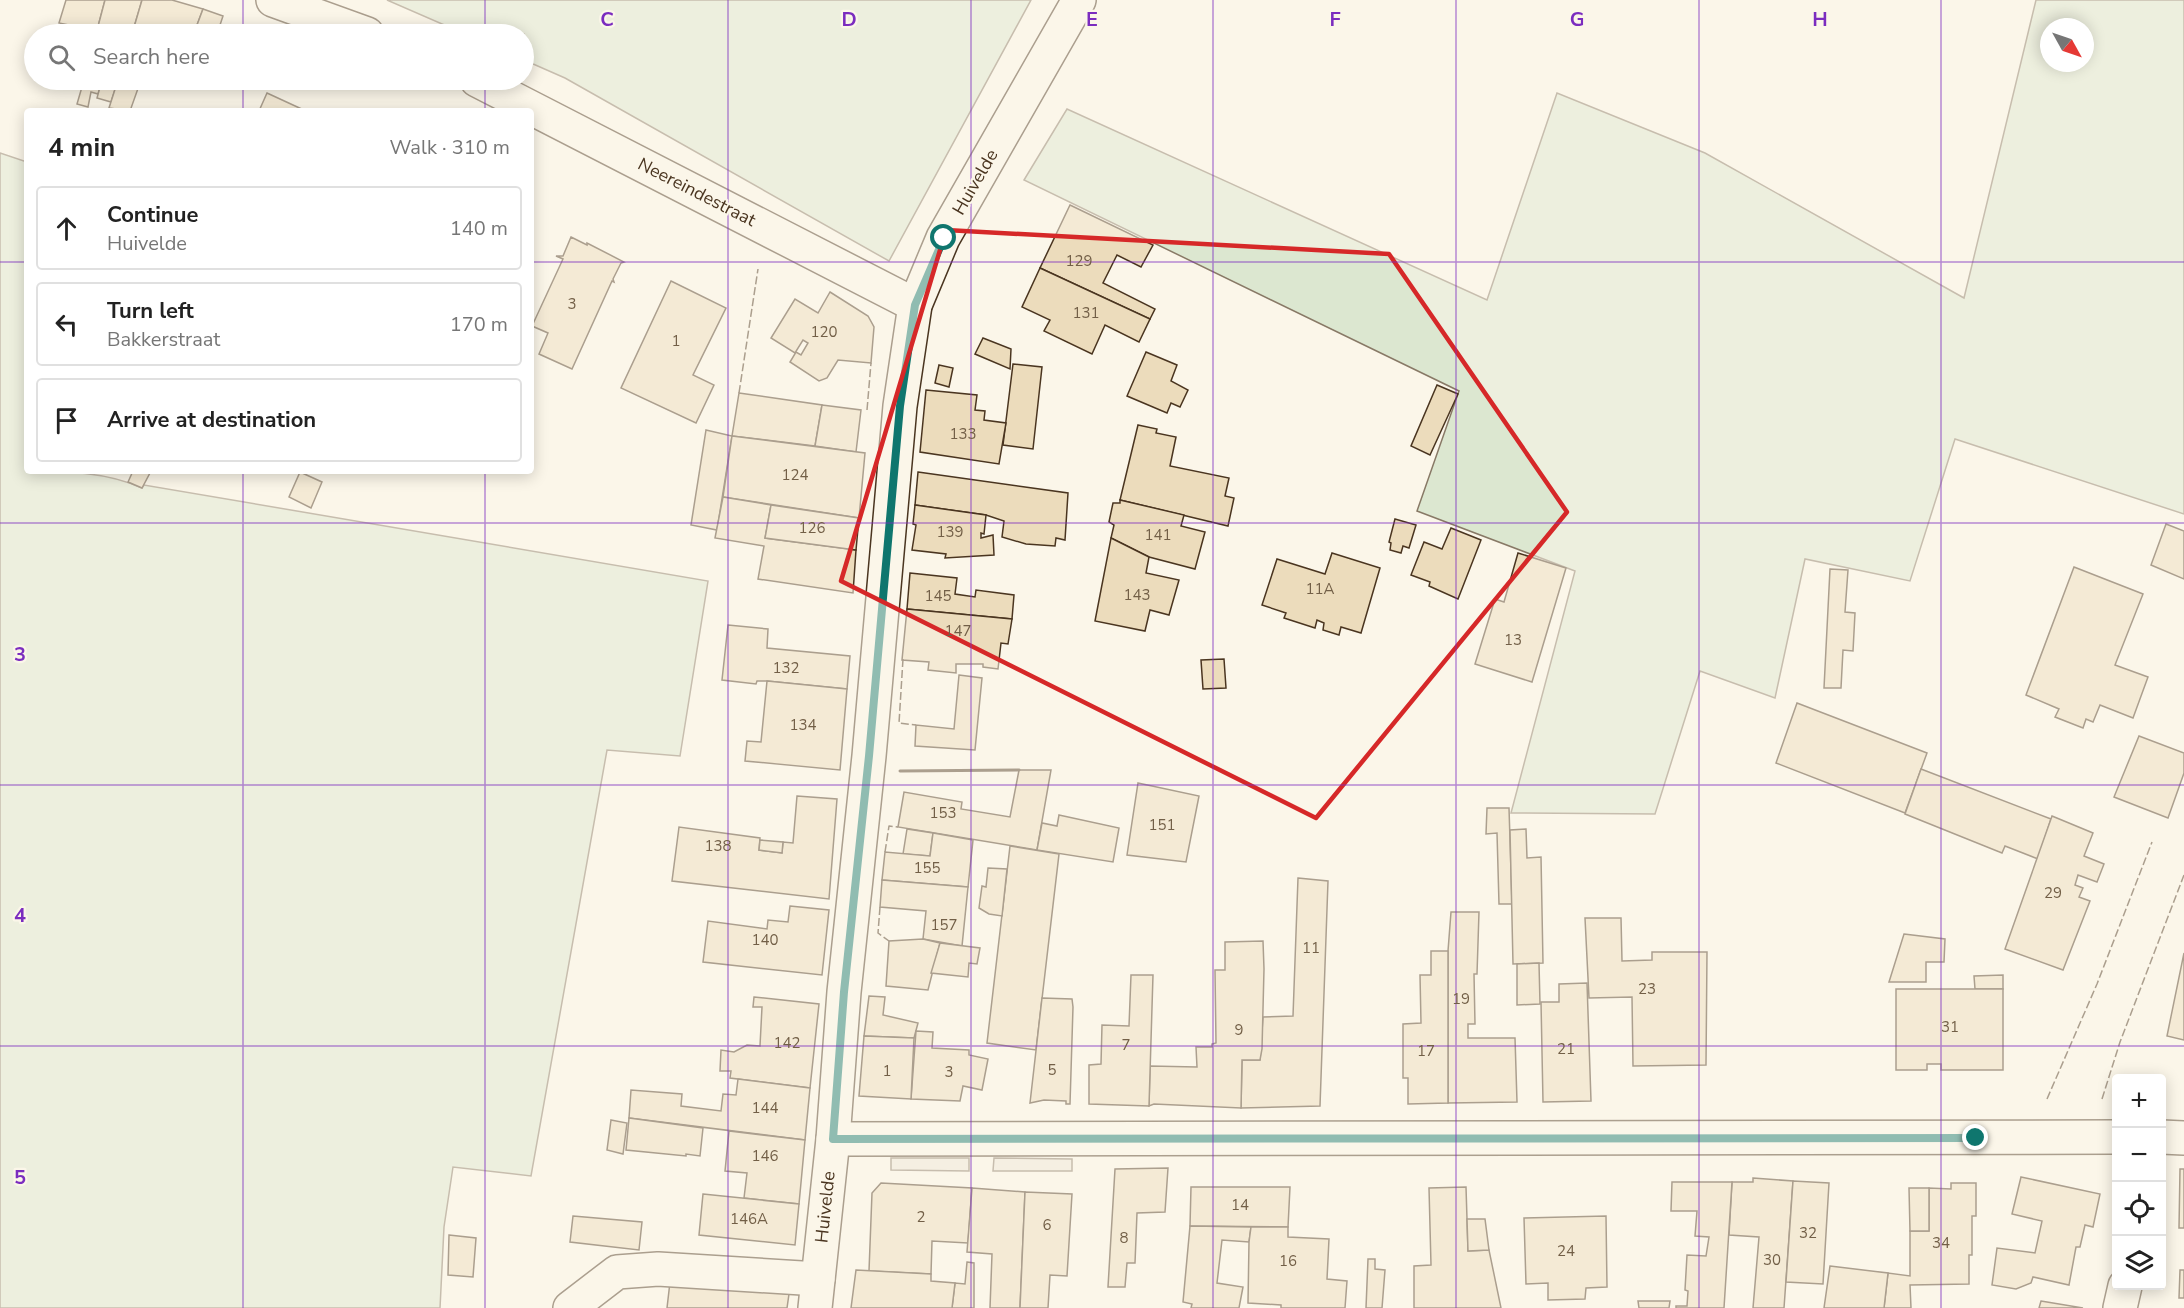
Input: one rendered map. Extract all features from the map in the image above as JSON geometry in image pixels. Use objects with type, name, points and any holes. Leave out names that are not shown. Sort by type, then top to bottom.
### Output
[{"type":"street","points":[[273,0],[339,24]]},
{"type":"street","name":"Huivelde","points":[[816,1293],[833,1139],[844,992],[869,756],[900,406],[915,305],[944,238],[1079,0]]},
{"type":"street","name":"Neereindestraat","points":[[496,90],[532,108]]},
{"type":"street","name":"Neereindestraat","points":[[534,109],[915,305]]},
{"type":"street","points":[[833,1139],[2112,1137]]},
{"type":"street","points":[[2166,1137],[2184,1137]]},
{"type":"street","points":[[570,1308],[617,1272],[658,1269],[816,1293]]},
{"type":"street","points":[[2120,1308],[2124,1290]]},
{"type":"highlighted area","points":[[946,230],[1389,254],[1567,512],[1316,818],[841,581]]},
{"type":"green space","points":[[387,0],[1031,0],[889,261],[565,78],[534,64],[534,24],[442,24]]},
{"type":"green space","points":[[2036,0],[2184,0],[2184,514],[1955,439],[1910,581],[1805,559],[1775,698],[1700,671],[1655,814],[1511,813],[1575,571],[1417,511],[1459,391],[1024,180],[1067,109],[1487,300],[1557,93],[1705,153],[1964,298]]},
{"type":"green space","points":[[0,153],[24,161],[24,474],[100,476],[142,488],[144,485],[708,581],[680,756],[607,750],[531,1176],[453,1167],[444,1227],[440,1308],[0,1308]]},
{"type":"shaded area","points":[[891,1158],[969,1158],[969,1171],[891,1170]]},
{"type":"shaded area","points":[[994,1158],[1072,1159],[1072,1171],[993,1171]]},
{"type":"building","points":[[66,0],[105,0],[99,24],[59,23]]},
{"type":"building","points":[[105,0],[142,0],[135,24],[99,24]]},
{"type":"building","points":[[142,0],[172,0],[203,9],[197,24],[135,24]]},
{"type":"building","points":[[203,9],[223,16],[220,24],[197,24]]},
{"type":"building","points":[[81,90],[99,90],[98,94],[91,92],[88,107],[77,104]]},
{"type":"building","points":[[99,90],[115,90],[111,102],[97,98]]},
{"type":"building","points":[[115,90],[137,90],[131,108],[109,108]]},
{"type":"building","points":[[267,93],[300,108],[260,108]]},
{"type":"building","points":[[1070,205],[1153,245],[1141,267],[1117,255],[1103,283],[1155,309],[1150,319],[1040,268]]},
{"type":"building","points":[[571,237],[624,262],[621,263],[613,279],[614,282],[612,281],[572,369],[539,354],[548,333],[534,327],[534,322],[563,259],[556,256],[563,256]]},
{"type":"building","points":[[1040,268],[1150,319],[1139,342],[1105,325],[1092,354],[1044,331],[1050,320],[1022,307]]},
{"type":"building","points":[[671,281],[726,308],[693,375],[714,385],[696,423],[621,388]]},
{"type":"building","points":[[830,292],[868,316],[874,327],[871,363],[838,360],[827,378],[819,381],[790,362],[796,352],[801,355],[808,343],[803,340],[795,353],[771,338],[795,299],[818,313]]},
{"type":"building","points":[[983,338],[1011,349],[1010,369],[975,354]]},
{"type":"building","points":[[1146,352],[1177,365],[1171,381],[1188,390],[1180,407],[1171,403],[1167,413],[1127,396]]},
{"type":"building","points":[[1013,364],[1042,367],[1033,449],[1003,445]]},
{"type":"building","points":[[939,365],[953,368],[949,387],[935,383]]},
{"type":"building","points":[[1437,385],[1458,394],[1430,455],[1411,446]]},
{"type":"building","points":[[926,390],[977,395],[975,410],[985,411],[984,420],[1006,423],[999,464],[920,452]]},
{"type":"building","points":[[739,393],[822,405],[815,446],[732,436]]},
{"type":"building","points":[[822,405],[861,410],[856,452],[815,446]]},
{"type":"building","points":[[1138,425],[1157,429],[1156,433],[1176,437],[1170,466],[1229,478],[1225,496],[1234,498],[1228,526],[1120,500]]},
{"type":"building","points":[[706,430],[732,436],[717,530],[691,525]]},
{"type":"building","points":[[732,436],[865,453],[859,518],[723,497]]},
{"type":"building","points":[[918,472],[1068,493],[1065,540],[1056,538],[1055,546],[1026,544],[1002,537],[1004,521],[986,515],[915,505]]},
{"type":"building","points":[[132,474],[149,474],[142,488],[128,482]]},
{"type":"building","points":[[299,474],[322,482],[311,508],[289,497]]},
{"type":"building","points":[[723,497],[771,505],[765,538],[856,550],[853,593],[758,579],[764,546],[715,538]]},
{"type":"building","points":[[1120,500],[1184,515],[1181,526],[1205,532],[1195,569],[1149,557],[1111,538],[1114,525],[1109,522],[1113,503],[1120,503]]},
{"type":"building","points":[[771,505],[859,518],[856,550],[765,538]]},
{"type":"building","points":[[915,505],[986,515],[984,534],[981,533],[981,538],[993,535],[994,555],[945,558],[946,554],[912,550],[916,525],[913,524]]},
{"type":"building","points":[[1395,519],[1416,525],[1409,548],[1403,546],[1401,553],[1390,550],[1391,543],[1389,542]]},
{"type":"building","points":[[2166,524],[2184,531],[2184,579],[2151,565]]},
{"type":"building","points":[[1451,528],[1481,540],[1458,599],[1429,586],[1430,582],[1411,575],[1424,542],[1442,549]]},
{"type":"building","points":[[1111,538],[1149,557],[1146,573],[1179,580],[1169,615],[1150,610],[1145,631],[1095,621]]},
{"type":"building","points":[[1332,553],[1380,568],[1361,633],[1341,627],[1339,635],[1323,630],[1324,623],[1317,620],[1315,628],[1284,618],[1286,613],[1262,605],[1277,559],[1325,574]]},
{"type":"building","points":[[1518,553],[1566,568],[1532,682],[1475,664],[1495,599],[1504,602]]},
{"type":"building","points":[[2074,567],[2143,594],[2115,665],[2148,677],[2133,718],[2100,705],[2093,722],[2086,719],[2083,728],[2055,717],[2059,709],[2026,695]]},
{"type":"building","points":[[1830,569],[1848,570],[1845,612],[1855,613],[1853,651],[1843,650],[1841,688],[1824,688]]},
{"type":"building","points":[[910,573],[957,578],[955,594],[975,597],[976,590],[1014,595],[1012,619],[907,609]]},
{"type":"building","points":[[907,609],[1012,619],[1008,644],[1001,643],[998,669],[983,667],[983,664],[956,664],[956,673],[928,670],[929,662],[902,660]]},
{"type":"building","points":[[728,625],[768,629],[767,648],[850,656],[847,689],[767,681],[757,681],[756,684],[722,680]]},
{"type":"building","points":[[1224,659],[1226,688],[1203,689],[1201,660]]},
{"type":"building","points":[[959,675],[982,678],[975,750],[915,746],[916,725],[954,729]]},
{"type":"building","points":[[767,681],[847,689],[840,770],[745,761],[747,741],[761,742]]},
{"type":"building","points":[[1797,703],[1927,753],[1905,813],[1776,763]]},
{"type":"building","points":[[2139,736],[2184,753],[2184,773],[2168,818],[2114,797]]},
{"type":"building","points":[[1921,769],[2051,819],[2038,859],[2005,846],[2002,853],[1905,814]]},
{"type":"building","points":[[1019,770],[1051,770],[1037,850],[898,827],[904,792],[962,802],[961,809],[1010,817]]},
{"type":"building","points":[[1138,783],[1199,796],[1186,862],[1127,855]]},
{"type":"building","points":[[797,796],[837,799],[829,899],[672,881],[679,827],[760,838],[759,850],[782,853],[783,842],[793,843]]},
{"type":"building","points":[[1487,808],[1509,808],[1512,904],[1499,904],[1497,833],[1486,834]]},
{"type":"building","points":[[1059,815],[1119,828],[1113,862],[1037,850],[1042,823],[1057,826]]},
{"type":"building","points":[[2052,816],[2093,833],[2084,856],[2104,864],[2097,882],[2078,875],[2075,885],[2083,888],[2079,897],[2090,901],[2063,970],[2005,949]]},
{"type":"building","points":[[907,829],[933,833],[930,856],[903,854]]},
{"type":"building","points":[[1526,829],[1527,858],[1541,857],[1543,963],[1513,964],[1510,830]]},
{"type":"building","points":[[933,833],[973,840],[968,887],[882,880],[885,852],[930,856]]},
{"type":"building","points":[[760,840],[783,842],[782,853],[759,850]]},
{"type":"building","points":[[1010,846],[1059,854],[1036,1050],[987,1043]]},
{"type":"building","points":[[988,868],[1007,869],[1002,916],[989,914],[979,908],[982,886],[986,887]]},
{"type":"building","points":[[1298,878],[1328,881],[1320,1106],[1241,1108],[1242,1060],[1260,1060],[1263,1017],[1293,1016]]},
{"type":"building","points":[[882,880],[968,887],[962,946],[923,939],[926,911],[880,907]]},
{"type":"building","points":[[790,906],[829,910],[822,975],[703,962],[708,921],[767,929],[768,920],[788,922]]},
{"type":"building","points":[[1451,912],[1479,912],[1477,974],[1474,974],[1475,1024],[1468,1024],[1468,1038],[1515,1038],[1517,1102],[1448,1103],[1448,951]]},
{"type":"building","points":[[1585,918],[1621,918],[1622,961],[1652,960],[1652,952],[1707,952],[1706,1065],[1633,1066],[1632,997],[1589,998]]},
{"type":"building","points":[[1904,934],[1945,939],[1944,962],[1926,962],[1926,982],[1889,982]]},
{"type":"building","points":[[923,939],[940,943],[928,990],[886,986],[889,941]]},
{"type":"building","points":[[1263,941],[1262,1049],[1260,1060],[1242,1060],[1241,1108],[1154,1104],[1149,1106],[1150,1066],[1197,1067],[1196,1047],[1212,1047],[1212,1044],[1216,1043],[1215,970],[1225,970],[1225,942]]},
{"type":"building","points":[[940,943],[980,948],[977,964],[969,963],[968,977],[931,973]]},
{"type":"building","points":[[1431,951],[1448,951],[1448,1103],[1408,1104],[1408,1078],[1403,1078],[1403,1024],[1421,1023],[1420,975],[1431,975]]},
{"type":"building","points":[[2184,953],[2184,1040],[2167,1036]]},
{"type":"building","points":[[1539,963],[1540,1004],[1517,1005],[1517,964]]},
{"type":"building","points":[[1131,975],[1153,975],[1149,1106],[1089,1104],[1089,1065],[1101,1064],[1102,1025],[1129,1026]]},
{"type":"building","points":[[2003,975],[2003,989],[1975,989],[1974,976]]},
{"type":"building","points":[[1587,983],[1591,1101],[1543,1102],[1541,1002],[1559,1002],[1559,984]]},
{"type":"building","points":[[1896,989],[2003,989],[2003,1070],[1941,1070],[1941,1064],[1927,1064],[1927,1070],[1896,1070]]},
{"type":"building","points":[[869,996],[885,997],[883,1015],[918,1023],[914,1038],[864,1036]]},
{"type":"building","points":[[754,997],[819,1004],[810,1088],[730,1078],[731,1071],[720,1071],[721,1050],[734,1052],[747,1045],[760,1046],[762,1007],[753,1007]]},
{"type":"building","points":[[1042,998],[1072,999],[1070,1104],[1066,1104],[1066,1101],[1044,1100],[1030,1103]]},
{"type":"building","points":[[916,1031],[933,1032],[932,1048],[969,1050],[969,1055],[988,1059],[982,1090],[963,1086],[960,1101],[911,1099]]},
{"type":"building","points":[[864,1036],[914,1038],[911,1099],[859,1096]]},
{"type":"building","points":[[738,1079],[810,1088],[805,1140],[629,1118],[631,1090],[682,1094],[681,1106],[721,1111],[723,1094],[736,1095]]},
{"type":"building","points":[[629,1118],[703,1128],[700,1156],[626,1150]]},
{"type":"building","points":[[611,1120],[627,1123],[623,1154],[607,1150]]},
{"type":"building","points":[[729,1131],[805,1140],[799,1204],[744,1198],[747,1173],[725,1171]]},
{"type":"building","points":[[1168,1168],[1165,1212],[1137,1213],[1135,1263],[1127,1263],[1125,1287],[1108,1287],[1115,1169]]},
{"type":"building","points":[[2180,1169],[2184,1169],[2184,1228],[2179,1228]]},
{"type":"building","points":[[2021,1177],[2100,1194],[2093,1227],[2085,1225],[2080,1247],[2076,1247],[2069,1285],[2033,1277],[2031,1283],[2016,1289],[1992,1285],[1997,1248],[2035,1253],[2042,1221],[2012,1214]]},
{"type":"building","points":[[1753,1178],[1793,1181],[1784,1308],[1753,1308],[1759,1237],[1729,1235],[1732,1182],[1753,1182]]},
{"type":"building","points":[[1793,1181],[1829,1183],[1823,1284],[1786,1282]]},
{"type":"building","points":[[1672,1182],[1732,1182],[1724,1308],[1676,1308],[1676,1306],[1687,1306],[1688,1291],[1685,1290],[1687,1255],[1706,1256],[1709,1237],[1695,1236],[1697,1211],[1671,1211]]},
{"type":"building","points":[[881,1183],[972,1188],[968,1243],[932,1241],[931,1274],[869,1271],[872,1193]]},
{"type":"building","points":[[1951,1183],[1976,1183],[1976,1216],[1972,1216],[1969,1284],[1910,1285],[1911,1308],[1884,1308],[1888,1273],[1910,1276],[1910,1231],[1929,1231],[1929,1188],[1951,1189]]},
{"type":"building","points":[[1191,1187],[1290,1187],[1288,1227],[1190,1226]]},
{"type":"building","points":[[1466,1187],[1468,1251],[1489,1250],[1501,1308],[1414,1308],[1414,1266],[1431,1265],[1429,1188]]},
{"type":"building","points":[[972,1188],[1025,1192],[1020,1308],[990,1308],[992,1254],[967,1252]]},
{"type":"building","points":[[1909,1188],[1929,1188],[1929,1231],[1910,1231]]},
{"type":"building","points":[[1025,1192],[1072,1194],[1067,1276],[1050,1275],[1048,1308],[1020,1308]]},
{"type":"building","points":[[703,1194],[799,1204],[795,1245],[699,1235]]},
{"type":"building","points":[[573,1216],[642,1222],[639,1250],[570,1242]]},
{"type":"building","points":[[1606,1216],[1607,1287],[1586,1288],[1585,1299],[1548,1300],[1548,1283],[1526,1284],[1524,1218]]},
{"type":"building","points":[[1467,1219],[1485,1219],[1489,1250],[1468,1251]]},
{"type":"building","points":[[1190,1226],[1251,1227],[1249,1242],[1222,1240],[1217,1283],[1243,1287],[1239,1308],[1191,1308],[1192,1304],[1183,1302]]},
{"type":"building","points":[[1251,1227],[1288,1227],[1288,1237],[1329,1239],[1327,1279],[1347,1281],[1345,1308],[1281,1308],[1281,1305],[1248,1303]]},
{"type":"building","points":[[449,1235],[476,1238],[473,1277],[448,1275]]},
{"type":"building","points":[[1368,1259],[1375,1259],[1375,1269],[1385,1270],[1382,1308],[1366,1308]]},
{"type":"building","points":[[967,1262],[974,1263],[974,1308],[952,1308],[955,1283],[965,1284]]},
{"type":"building","points":[[1830,1266],[1888,1273],[1884,1308],[1824,1308]]},
{"type":"building","points":[[856,1270],[931,1274],[931,1281],[955,1283],[952,1308],[851,1308]]},
{"type":"building","points":[[2180,1270],[2184,1270],[2184,1298],[2179,1298]]},
{"type":"building","points":[[670,1282],[789,1294],[787,1308],[667,1308]]},
{"type":"building","points":[[1638,1301],[1670,1301],[1669,1308],[1639,1308]]},
{"type":"building","points":[[2041,1301],[2083,1308],[2039,1308]]},
{"type":"fence","points":[[739,393],[758,269]]},
{"type":"fence","points":[[867,410],[871,363]]},
{"type":"fence","points":[[903,659],[899,723],[916,725]]},
{"type":"fence","points":[[885,852],[889,826],[898,827]]},
{"type":"fence","points":[[2047,1099],[2097,984],[2152,842]]},
{"type":"fence","points":[[2102,1099],[2120,1042],[2184,875]]},
{"type":"fence","points":[[880,907],[878,933],[889,941]]},
{"type":"wall","points":[[900,771],[1019,770]]},
{"type":"route","points":[[944,238],[915,305],[900,406],[869,756],[844,992],[833,1139],[1976,1138]]}]
